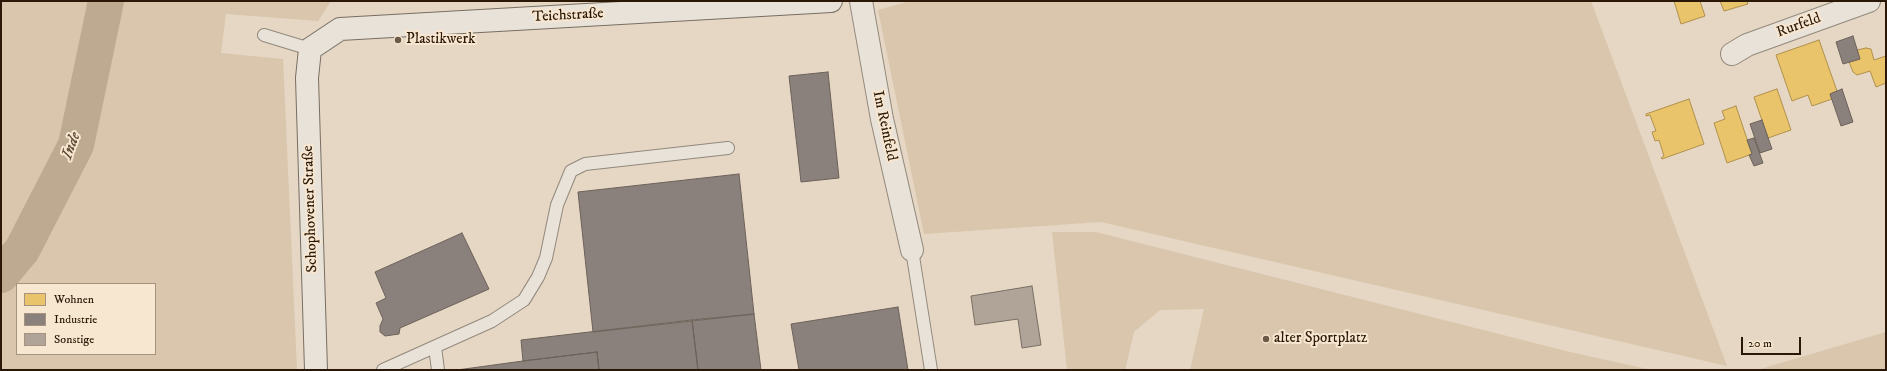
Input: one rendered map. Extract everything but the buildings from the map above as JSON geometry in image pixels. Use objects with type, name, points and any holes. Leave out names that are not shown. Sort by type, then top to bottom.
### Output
[{"type":"street","name":"Teichstraße","points":[[310,49],[340,29],[831,1]]},
{"type":"street","name":"Im Reinfeld","points":[[861,1],[882,119],[912,250]]},
{"type":"street","name":"Rurfeld","points":[[1732,54],[1747,45],[1869,1]]},
{"type":"street","name":"Schophovener Straße","points":[[310,49],[307,78],[316,370]]},
{"type":"lane","points":[[264,35],[310,49]]},
{"type":"lane","points":[[383,370],[492,321],[524,300],[538,278],[546,258],[557,205],[571,172],[585,164],[728,148]]},
{"type":"lane","points":[[912,250],[931,370]]},
{"type":"lane","points":[[435,347],[438,370]]},
{"type":"shaded area","points":[[1,1],[331,1],[318,21],[226,14],[221,53],[283,59],[297,370],[1,370]]},
{"type":"shaded area","points":[[910,1],[1591,1],[1727,366],[1101,222],[924,234],[878,10]]},
{"type":"shaded area","points":[[1052,232],[1096,232],[1570,352],[1652,370],[1190,370],[1204,309],[1160,310],[1134,332],[1125,370],[1067,370]]},
{"type":"shaded area","points":[[1886,332],[1886,370],[1757,370]]},
{"type":"waterway","name":"Inde","points":[[1,275],[22,250],[76,145],[106,1]]},
{"type":"place","name":"Plastikwerk","points":[[398,40]]},
{"type":"place","name":"alter Sportplatz","points":[[1266,339]]}]
